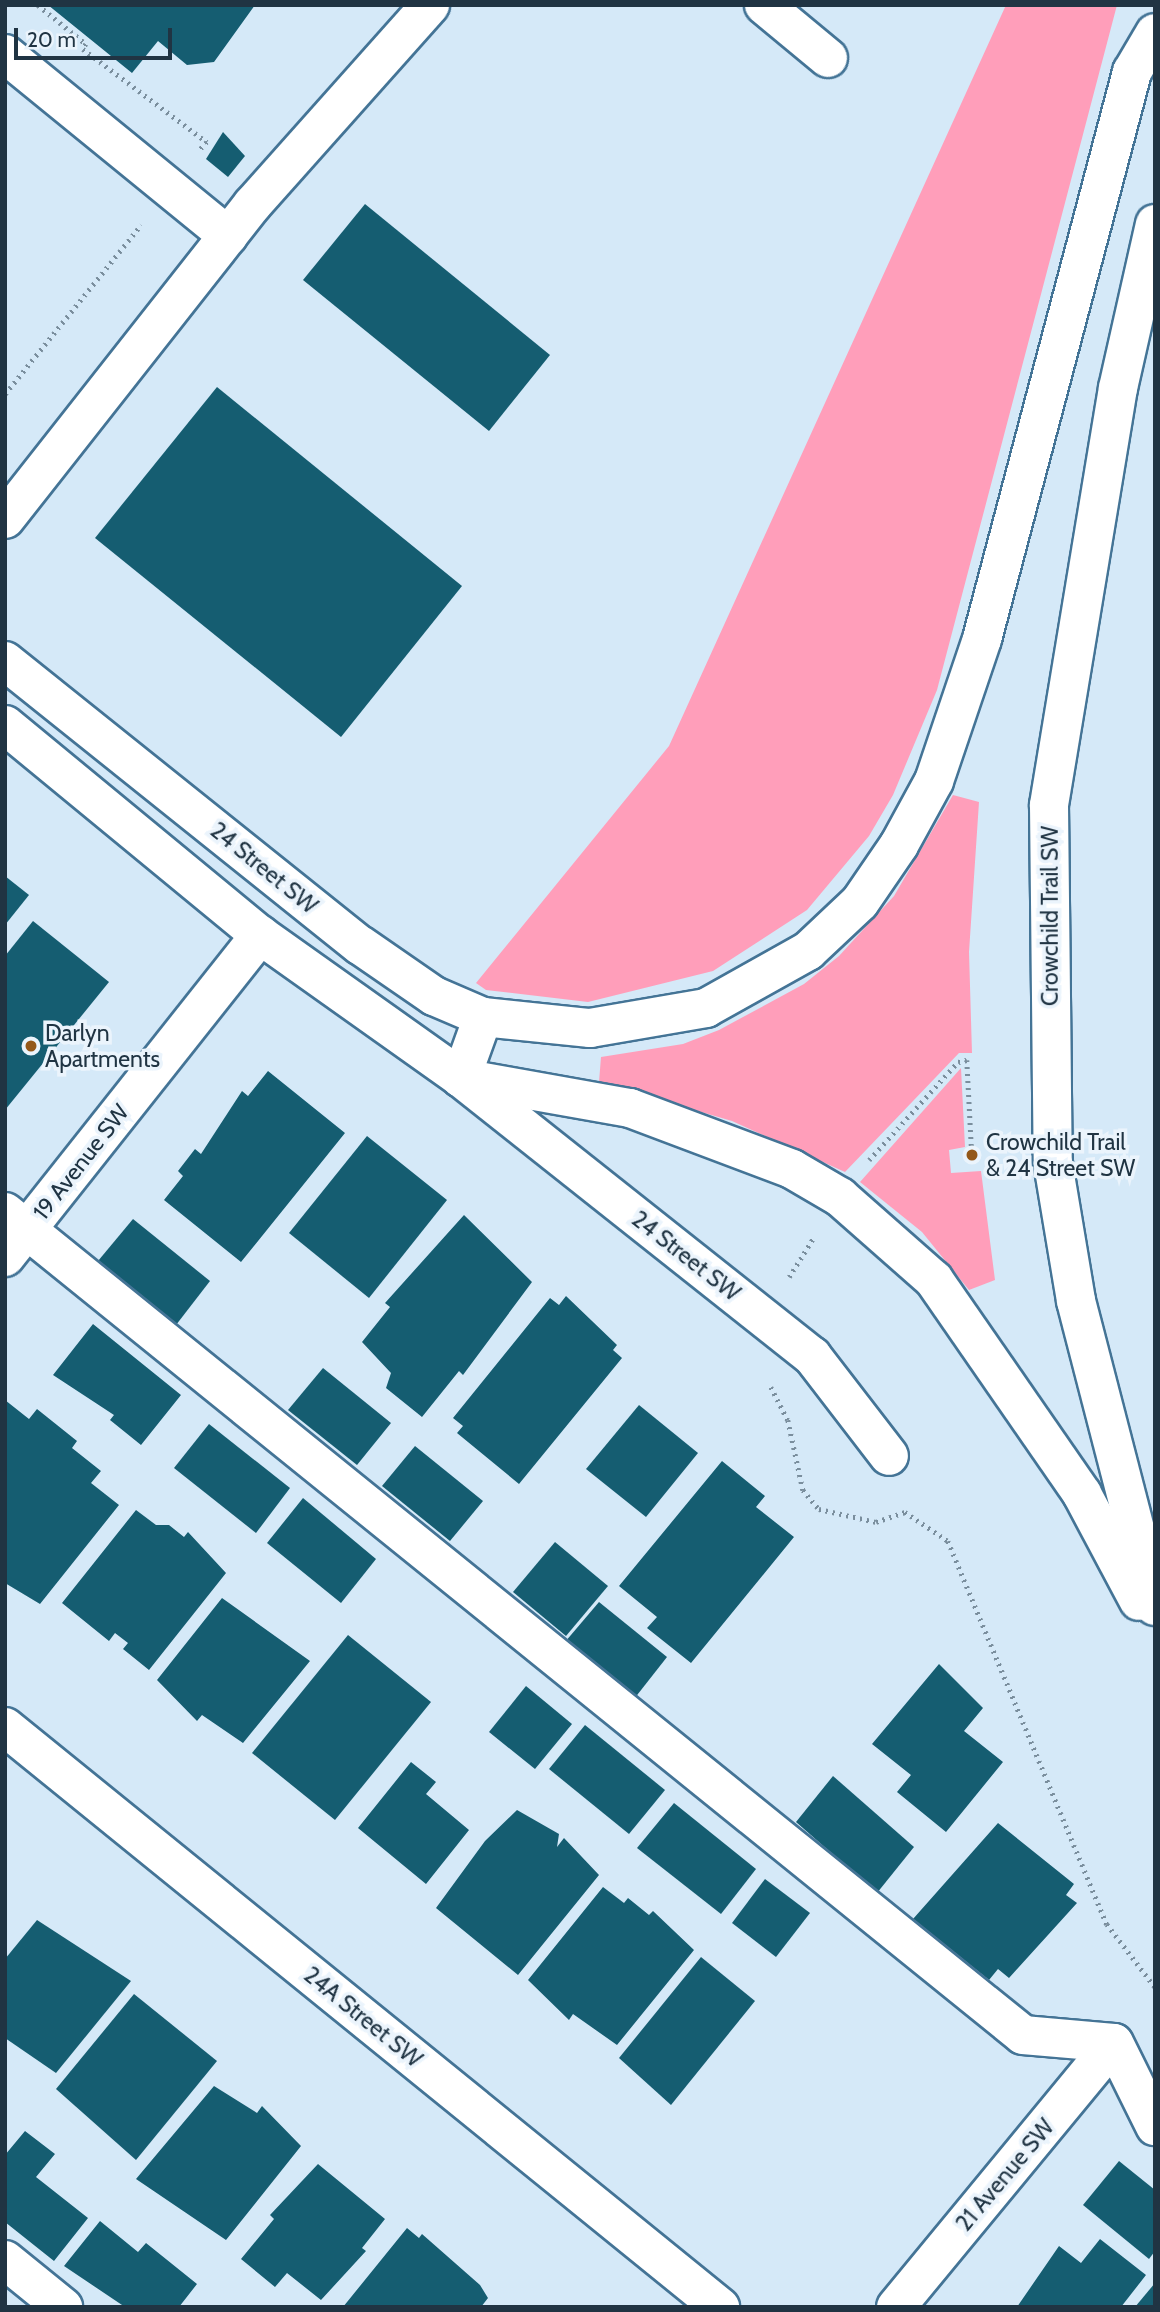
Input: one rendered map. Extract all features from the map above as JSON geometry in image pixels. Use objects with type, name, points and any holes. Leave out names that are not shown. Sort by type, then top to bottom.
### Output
[{"type":"main road","points":[[5,519],[228,236],[430,5]]},
{"type":"main road","points":[[764,5],[828,58]]},
{"type":"main road","name":"24 Street SW","points":[[5,661],[360,945],[434,996],[483,1017],[590,1028],[706,1008],[808,951],[860,902],[899,845],[934,781],[982,639],[1132,72],[1155,33]]},
{"type":"main road","points":[[5,54],[228,236]]},
{"type":"main road","name":"Crowchild Trail SW","points":[[1155,224],[1118,388],[1049,805],[1053,1163],[1076,1301],[1155,1606]]},
{"type":"main road","name":"24 Street SW","points":[[5,725],[260,934],[461,1078],[811,1356],[889,1457]]},
{"type":"main road","name":"19 Avenue SW","points":[[13,1233],[260,934]]},
{"type":"main road","points":[[483,1017],[461,1078],[630,1108],[711,1136],[792,1169],[887,1233],[934,1280],[1082,1494],[1155,1632]]},
{"type":"main road","points":[[13,1233],[1023,2035],[1114,2043],[1155,2126]]},
{"type":"main road","name":"24A Street SW","points":[[5,1727],[720,2307]]},
{"type":"main road","name":"21 Avenue SW","points":[[896,2307],[1114,2043]]},
{"type":"main road","points":[[5,2260],[64,2307]]},
{"type":"path","points":[[38,5],[86,44],[83,48],[207,142],[193,163]]},
{"type":"path","points":[[5,394],[144,220]]},
{"type":"path","points":[[863,1167],[958,1062],[967,1060],[972,1156]]},
{"type":"path","points":[[785,1283],[817,1231]]},
{"type":"path","points":[[763,1376],[788,1420],[803,1490],[819,1509],[876,1522],[905,1512],[948,1541],[1107,1924],[1155,1987]]},
{"type":"shaded area","points":[[1006,5],[1117,5],[937,690],[893,795],[869,836],[807,910],[713,971],[588,1002],[486,990],[476,983],[669,746]]},
{"type":"shaded area","points":[[953,795],[979,802],[969,952],[972,1053],[959,1053],[845,1172],[732,1121],[599,1082],[601,1057],[683,1044],[719,1030],[804,984],[839,956],[894,896]]},
{"type":"shaded area","points":[[961,1068],[965,1147],[949,1150],[951,1173],[981,1171],[995,1280],[969,1290],[922,1232],[860,1182]]},
{"type":"building","points":[[48,5],[255,5],[214,62],[187,65],[158,41],[132,73]]},
{"type":"building","points":[[223,132],[245,156],[228,177],[206,159]]},
{"type":"building","points":[[365,204],[550,355],[489,431],[303,280]]},
{"type":"building","points":[[217,387],[462,586],[341,737],[95,538]]},
{"type":"building","points":[[5,876],[29,895],[5,925]]},
{"type":"building","name":"Darlyn Apartments","points":[[33,921],[109,982],[5,1110],[5,956]]},
{"type":"building","points":[[268,1071],[345,1133],[241,1262],[164,1200],[183,1176],[178,1171],[195,1149],[201,1154],[242,1091],[248,1096]]},
{"type":"building","points":[[367,1136],[447,1200],[369,1298],[289,1233]]},
{"type":"building","points":[[464,1215],[532,1282],[463,1375],[459,1371],[422,1417],[386,1388],[391,1373],[362,1342],[390,1307],[385,1303]]},
{"type":"building","points":[[133,1219],[210,1281],[176,1325],[98,1261]]},
{"type":"building","points":[[566,1296],[617,1345],[613,1350],[622,1358],[519,1484],[457,1433],[463,1426],[453,1418],[550,1298],[559,1305]]},
{"type":"building","points":[[93,1324],[181,1395],[141,1445],[110,1420],[114,1415],[53,1375]]},
{"type":"building","points":[[323,1368],[391,1423],[357,1465],[288,1410]]},
{"type":"building","points":[[5,1400],[29,1419],[37,1409],[77,1441],[72,1448],[101,1471],[91,1483],[119,1505],[40,1604],[5,1583]]},
{"type":"building","points":[[639,1405],[698,1453],[646,1517],[586,1469]]},
{"type":"building","points":[[209,1424],[290,1488],[256,1533],[174,1468]]},
{"type":"building","points":[[415,1446],[483,1501],[450,1541],[382,1486]]},
{"type":"building","points":[[722,1461],[765,1496],[756,1507],[794,1537],[691,1663],[647,1628],[657,1617],[619,1586]]},
{"type":"building","points":[[303,1498],[376,1559],[341,1603],[267,1543]]},
{"type":"building","points":[[136,1510],[156,1525],[169,1525],[184,1537],[188,1532],[226,1573],[149,1670],[123,1649],[128,1643],[115,1633],[109,1641],[62,1603]]},
{"type":"building","points":[[555,1542],[608,1586],[566,1636],[513,1592]]},
{"type":"building","points":[[222,1598],[310,1661],[243,1743],[202,1715],[197,1721],[157,1680]]},
{"type":"building","points":[[599,1602],[667,1657],[634,1699],[565,1642]]},
{"type":"building","points":[[348,1635],[431,1702],[335,1820],[252,1753]]},
{"type":"building","points":[[939,1664],[983,1708],[964,1731],[1003,1762],[946,1832],[897,1792],[911,1775],[872,1744]]},
{"type":"building","points":[[526,1686],[572,1724],[535,1769],[489,1732]]},
{"type":"building","points":[[585,1725],[665,1790],[629,1834],[549,1769]]},
{"type":"building","points":[[411,1762],[436,1782],[426,1794],[469,1830],[426,1884],[358,1828]]},
{"type":"building","points":[[833,1776],[914,1847],[877,1893],[796,1822]]},
{"type":"building","points":[[674,1803],[756,1869],[721,1914],[637,1848]]},
{"type":"building","points":[[517,1810],[559,1834],[557,1847],[564,1838],[599,1875],[518,1975],[436,1908],[485,1841]]},
{"type":"building","points":[[998,1823],[1074,1884],[1066,1895],[1077,1903],[1009,1978],[998,1969],[989,1980],[913,1919]]},
{"type":"building","points":[[765,1879],[810,1913],[776,1957],[732,1923]]},
{"type":"building","points":[[603,1887],[624,1903],[628,1898],[649,1915],[653,1911],[694,1950],[617,2045],[573,2014],[569,2020],[528,1980]]},
{"type":"building","points":[[37,1920],[131,1981],[56,2073],[5,2038],[5,1959]]},
{"type":"building","points":[[701,1957],[755,2001],[671,2105],[619,2058]]},
{"type":"building","points":[[134,1994],[217,2061],[136,2160],[56,2089]]},
{"type":"building","points":[[214,2086],[257,2113],[262,2106],[301,2146],[226,2240],[136,2179]]},
{"type":"building","points":[[25,2131],[55,2154],[36,2177],[88,2218],[54,2261],[5,2222],[5,2155]]},
{"type":"building","points":[[1119,2161],[1155,2190],[1155,2251],[1149,2259],[1083,2205]]},
{"type":"building","points":[[318,2164],[385,2219],[362,2248],[366,2251],[321,2300],[287,2273],[275,2287],[241,2259],[274,2219],[270,2215]]},
{"type":"building","points":[[100,2221],[138,2252],[146,2243],[197,2284],[179,2307],[125,2307],[64,2266]]},
{"type":"building","points":[[407,2228],[419,2238],[422,2234],[480,2285],[488,2298],[481,2307],[343,2307]]},
{"type":"building","points":[[1100,2239],[1146,2275],[1121,2307],[1017,2307],[1059,2246],[1081,2263]]},
{"type":"building","points":[[1155,2283],[1155,2307],[1135,2307]]},
{"type":"place","name":"Darlyn Apartments","points":[[31,1046]]},
{"type":"place","name":"Crowchild Trail & 24 Street SW","points":[[972,1155]]}]
